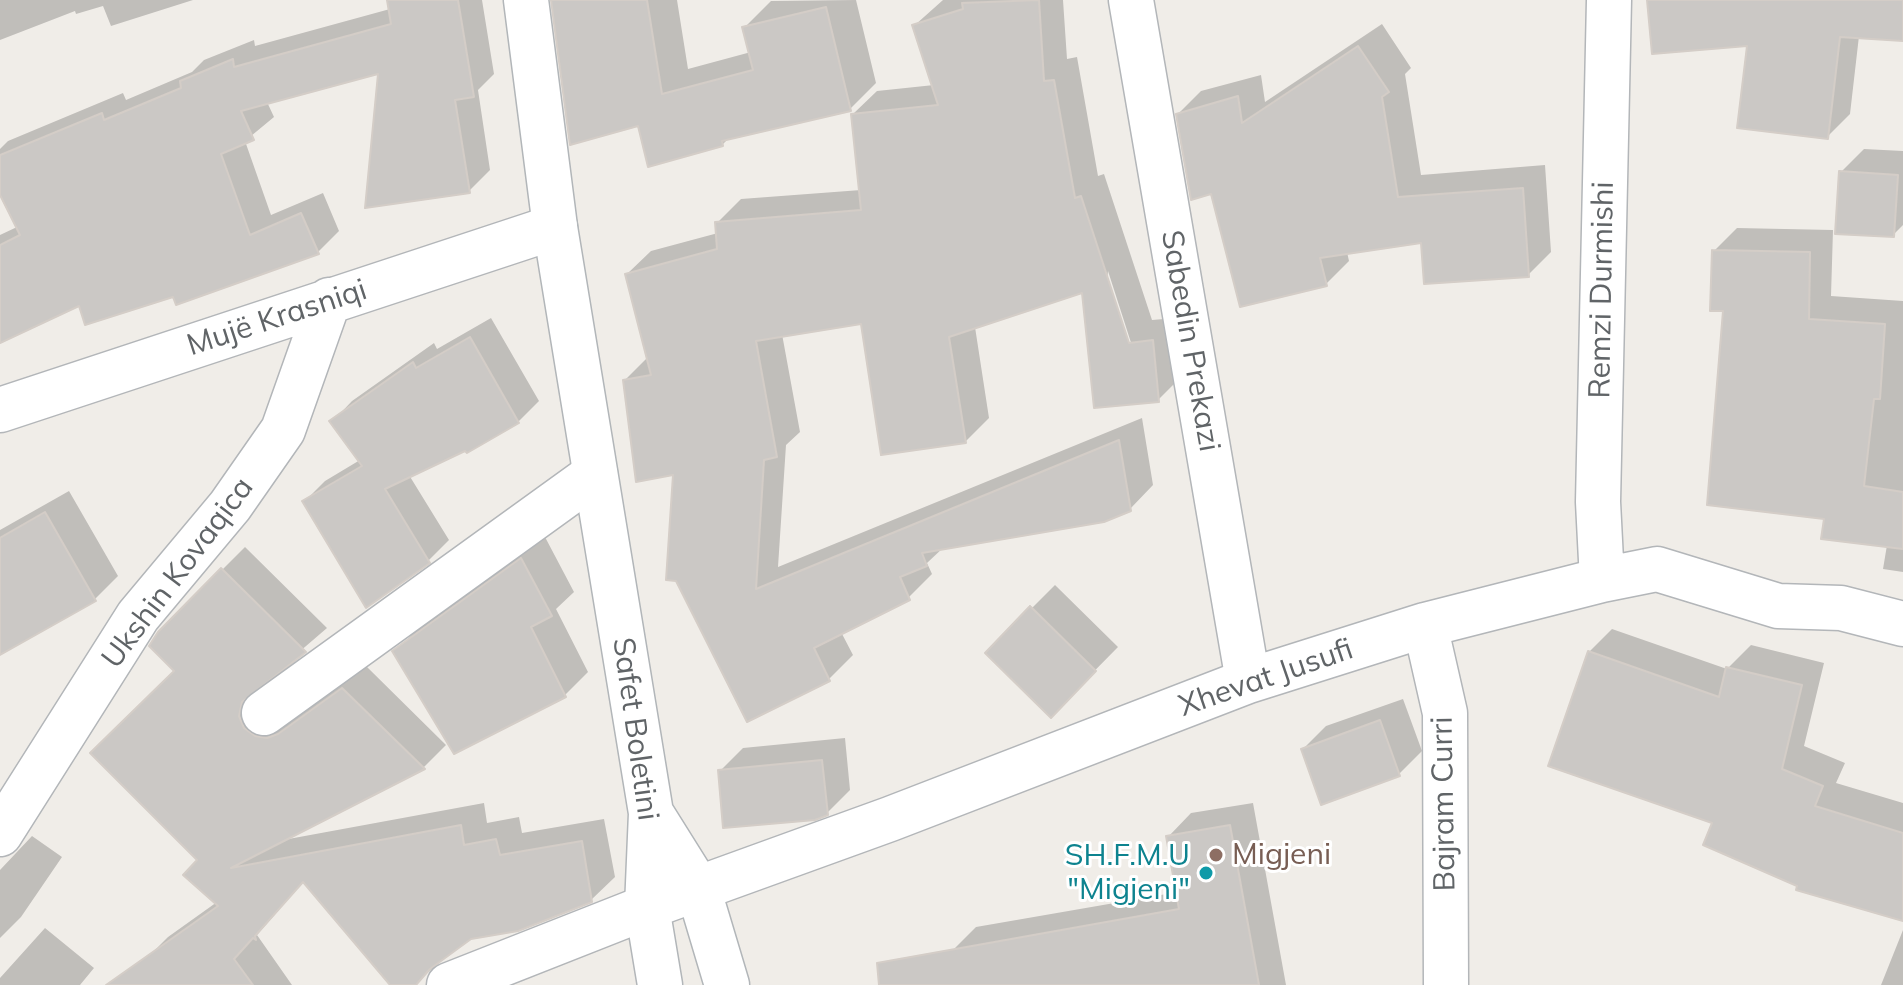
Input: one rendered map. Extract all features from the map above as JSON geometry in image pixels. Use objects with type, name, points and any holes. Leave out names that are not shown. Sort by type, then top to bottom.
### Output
[{"type":"street","name":"Safet Boletini","points":[[526,0],[555,227],[651,813],[647,907],[660,985]]},
{"type":"street","name":"Sabedin Prekazi","points":[[1131,0],[1248,681]]},
{"type":"street","name":"Remzi Durmishi","points":[[1602,580],[1598,502],[1609,0]]},
{"type":"street","name":"Mujë Krasniqi","points":[[0,410],[555,227]]},
{"type":"street","name":"Ukshin Kovaqica","points":[[0,834],[138,616],[230,506],[283,430],[329,300]]},
{"type":"street","points":[[264,713],[595,474]]},
{"type":"street","name":"Xhevat Jusufi","points":[[449,985],[647,907],[904,814],[1248,681],[1425,625],[1602,580],[1657,569],[1778,606],[1841,608],[1903,624]]},
{"type":"street","name":"Bajram Curri","points":[[1425,625],[1445,713],[1446,985]]},
{"type":"street","points":[[651,813],[698,888],[727,985]]},
{"type":"building","points":[[387,0],[458,0],[474,97],[455,100],[470,193],[365,208],[378,74],[241,111],[254,140],[221,154],[250,235],[301,213],[319,254],[176,305],[173,297],[85,325],[79,306],[0,343],[0,245],[20,235],[0,195],[0,155],[102,113],[104,120],[181,88],[180,81],[233,59],[234,67],[391,24]]},
{"type":"building","points":[[551,0],[647,0],[662,94],[753,70],[742,27],[826,7],[851,111],[722,141],[723,146],[648,167],[638,126],[570,145]]},
{"type":"building","points":[[1039,0],[1044,81],[1054,80],[1075,198],[1081,196],[1129,343],[1153,340],[1159,402],[1094,408],[1082,293],[949,337],[966,443],[881,455],[861,324],[756,341],[777,457],[764,460],[756,589],[1119,440],[1131,511],[1104,522],[922,553],[927,566],[900,577],[910,600],[814,648],[830,681],[747,722],[676,581],[666,580],[673,475],[636,482],[623,380],[651,375],[625,274],[717,249],[715,222],[861,210],[851,114],[938,105],[912,25],[963,9],[962,3]]},
{"type":"building","points":[[1647,0],[1903,0],[1903,41],[1840,37],[1828,139],[1737,128],[1747,46],[1652,54]]},
{"type":"building","points":[[1358,46],[1389,92],[1382,97],[1398,197],[1523,188],[1529,277],[1424,284],[1421,243],[1320,258],[1327,286],[1240,307],[1211,194],[1191,200],[1176,114],[1238,96],[1242,123]]},
{"type":"building","points":[[1839,171],[1898,175],[1894,237],[1835,234]]},
{"type":"building","points":[[1712,250],[1810,252],[1809,319],[1885,324],[1880,399],[1874,399],[1864,486],[1903,492],[1903,549],[1821,539],[1824,519],[1707,505],[1723,311],[1710,311]]},
{"type":"building","points":[[470,337],[519,423],[467,453],[465,451],[385,489],[430,563],[366,608],[302,501],[362,466],[329,421],[413,362],[416,368]]},
{"type":"building","points":[[45,512],[96,601],[0,655],[0,538]]},
{"type":"building","points":[[521,558],[552,616],[531,627],[566,697],[454,754],[392,651]]},
{"type":"building","points":[[221,568],[306,652],[242,702],[239,716],[244,728],[255,736],[267,738],[278,734],[342,688],[425,769],[231,868],[461,825],[464,845],[496,839],[500,855],[582,841],[592,902],[518,931],[471,939],[430,969],[416,985],[390,985],[303,882],[255,936],[256,940],[253,938],[234,959],[253,985],[106,985],[218,906],[183,875],[197,860],[90,753],[174,671],[149,646],[158,632]]},
{"type":"building","points":[[1030,606],[1096,671],[1051,718],[985,653]]},
{"type":"building","points":[[1588,651],[1719,697],[1726,667],[1802,685],[1782,769],[1823,786],[1815,806],[1903,833],[1903,921],[1796,890],[1797,886],[1703,845],[1712,823],[1548,766]]},
{"type":"building","points":[[1380,720],[1400,776],[1321,805],[1301,749]]},
{"type":"building","points":[[822,760],[828,815],[815,820],[723,828],[718,770]]},
{"type":"building","name":"SH.F.M.U \"Migjeni\"","points":[[1230,825],[1259,985],[879,985],[877,963],[1179,909],[1166,836]]},
{"type":"place","name":"Migjeni","points":[[1216,855]]},
{"type":"place","name":"SH.F.M.U \"Migjeni\"","points":[[1206,873]]}]
